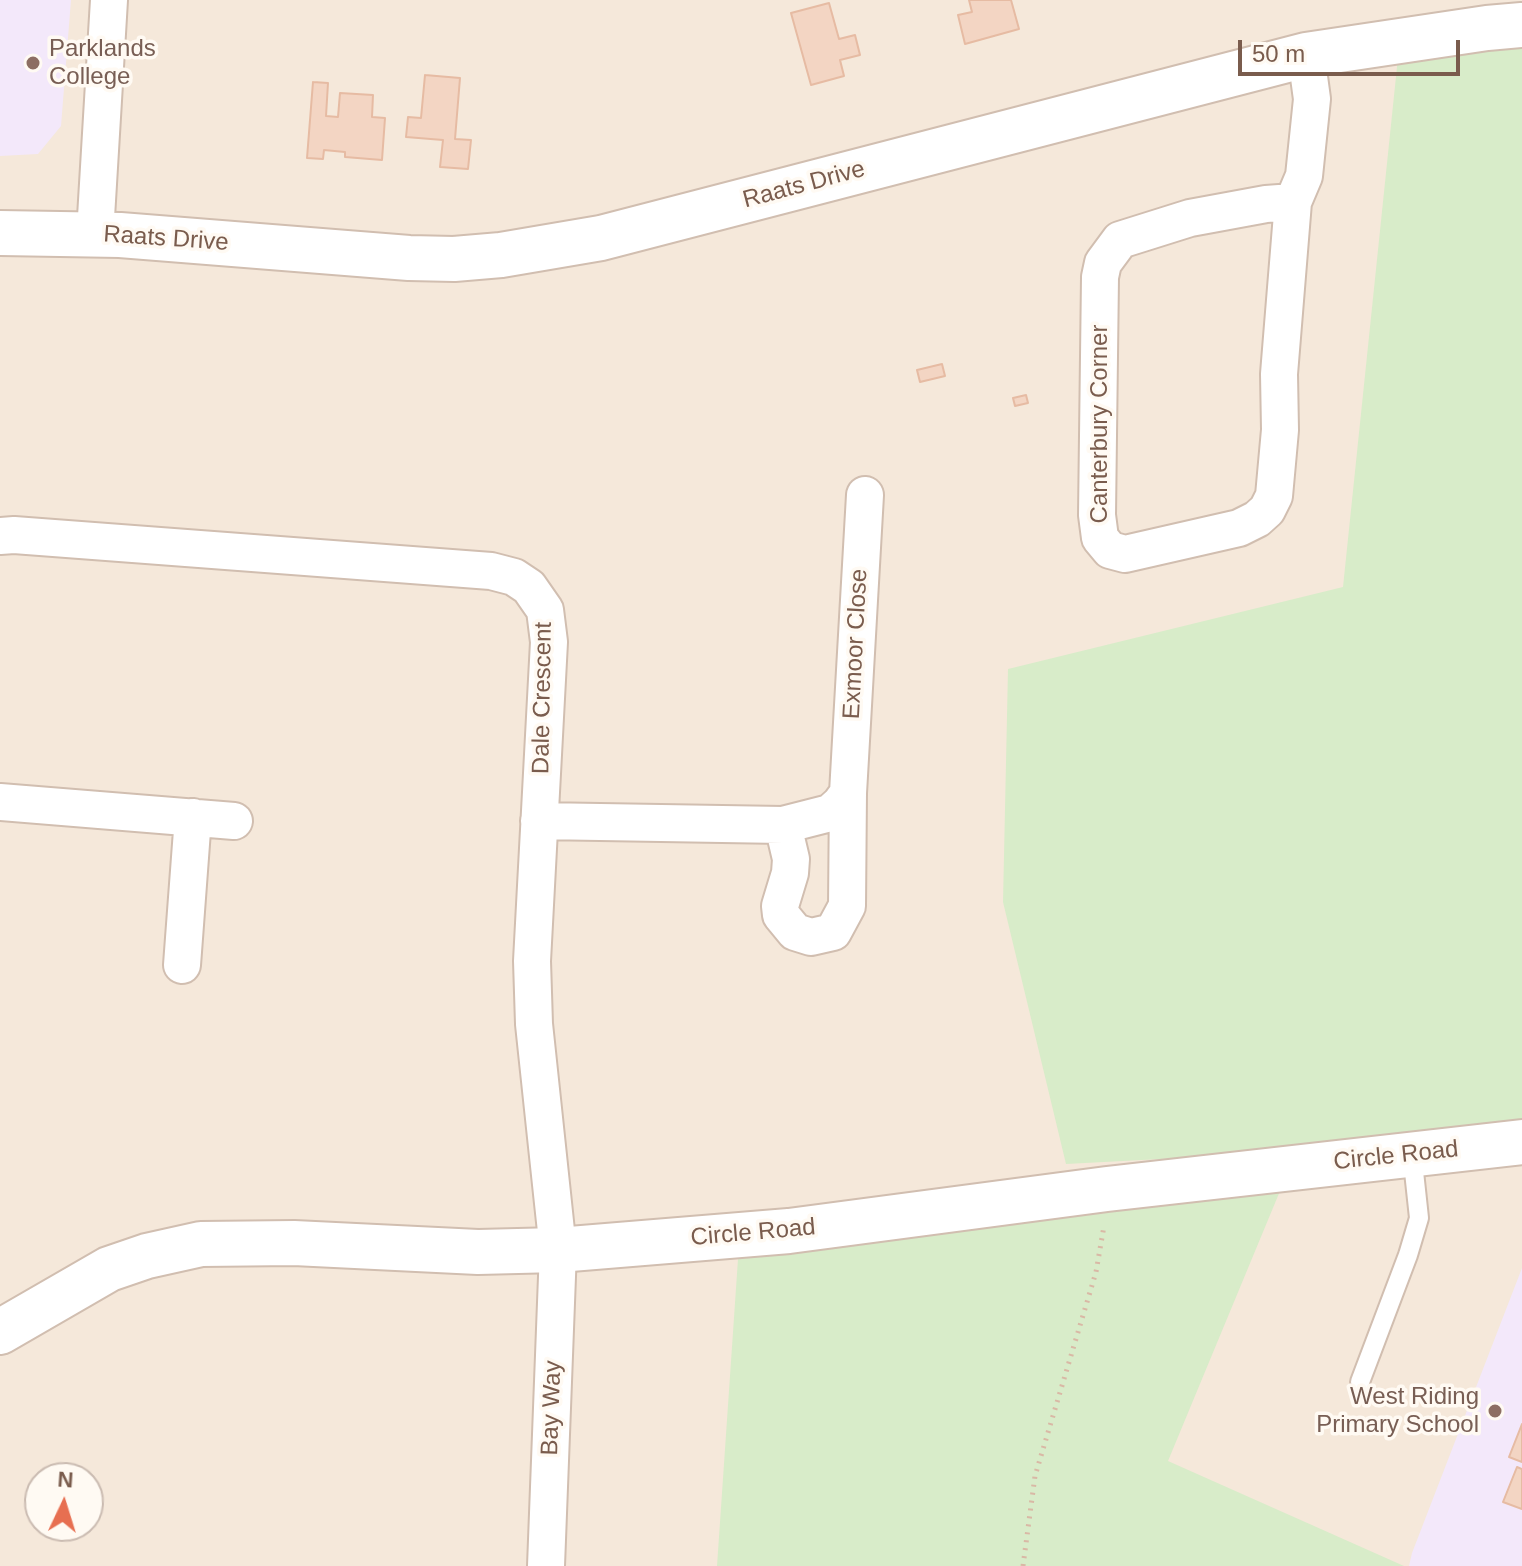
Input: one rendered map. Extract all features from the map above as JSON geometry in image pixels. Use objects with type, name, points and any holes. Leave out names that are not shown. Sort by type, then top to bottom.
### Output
[{"type":"street","points":[[86,234],[109,0]]},
{"type":"street","name":"Raats Drive","points":[[0,233],[86,234],[409,258],[454,259],[546,249],[601,238],[1306,55],[1522,25]]},
{"type":"street","name":"Canterbury Corner","points":[[1293,202],[1190,218],[1120,240],[1103,263],[1100,277],[1097,515],[1100,538],[1110,550],[1125,554],[1239,528],[1267,510],[1274,496],[1278,473],[1279,374],[1293,202],[1304,176],[1312,99],[1306,55]]},
{"type":"street","name":"Raats Drive","points":[[0,219],[86,234]]},
{"type":"street","name":"Exmoor Close","points":[[783,825],[791,859],[780,906],[781,915],[795,932],[811,937],[833,932],[847,906],[848,793],[865,495]]},
{"type":"street","name":"Dale Crescent","points":[[0,536],[491,571],[514,577],[538,597],[545,610],[548,629],[532,961],[534,1024],[558,1250]]},
{"type":"street","points":[[539,821],[783,825],[830,813],[848,793]]},
{"type":"street","points":[[0,802],[234,821]]},
{"type":"street","points":[[182,965],[193,817]]},
{"type":"street","name":"Circle Road","points":[[0,1332],[109,1269],[147,1256],[201,1244],[281,1243],[478,1252],[558,1250],[789,1231],[1107,1189],[1522,1142]]},
{"type":"street","name":"Bay Way","points":[[546,1566],[558,1250]]},
{"type":"lane","points":[[1360,1382],[1419,1218],[1412,1153]]},
{"type":"path","points":[[1023,1566],[1035,1476],[1096,1272],[1105,1220]]},
{"type":"shaded area","points":[[0,0],[1522,0],[1522,25],[546,249],[0,219]]},
{"type":"shaded area","name":"Parklands College","points":[[0,0],[71,0],[61,126],[38,154],[0,156]]},
{"type":"shaded area","points":[[1522,40],[1522,1566],[0,1566],[0,244],[422,278],[1277,78]]},
{"type":"shaded area","name":"West Riding Primary School","points":[[1522,1268],[1522,1566],[1409,1566],[1412,1553]]},
{"type":"green space","points":[[1522,30],[1522,1140],[1066,1164],[1003,902],[1008,669],[1343,587],[1400,38]]},
{"type":"green space","points":[[1280,1191],[1168,1461],[1404,1566],[717,1566],[738,1259]]},
{"type":"building","points":[[969,0],[1011,0],[1019,29],[965,44],[958,15],[972,12]]},
{"type":"building","points":[[829,3],[839,39],[855,35],[860,55],[840,60],[844,76],[811,85],[791,13]]},
{"type":"building","points":[[425,75],[460,78],[455,139],[471,140],[468,169],[440,167],[443,140],[406,137],[408,117],[421,118]]},
{"type":"building","points":[[313,82],[328,83],[326,116],[338,117],[340,93],[373,95],[372,117],[385,118],[382,160],[345,157],[345,152],[324,150],[323,159],[307,158]]},
{"type":"building","points":[[942,364],[945,376],[920,382],[917,370]]},
{"type":"building","points":[[1026,395],[1028,403],[1015,406],[1013,398]]},
{"type":"building","points":[[1522,1424],[1522,1462],[1509,1457]]},
{"type":"building","points":[[1517,1467],[1522,1469],[1522,1509],[1503,1502]]},
{"type":"place","name":"Parklands College","points":[[33,63]]},
{"type":"place","name":"West Riding Primary School","points":[[1495,1411]]}]
